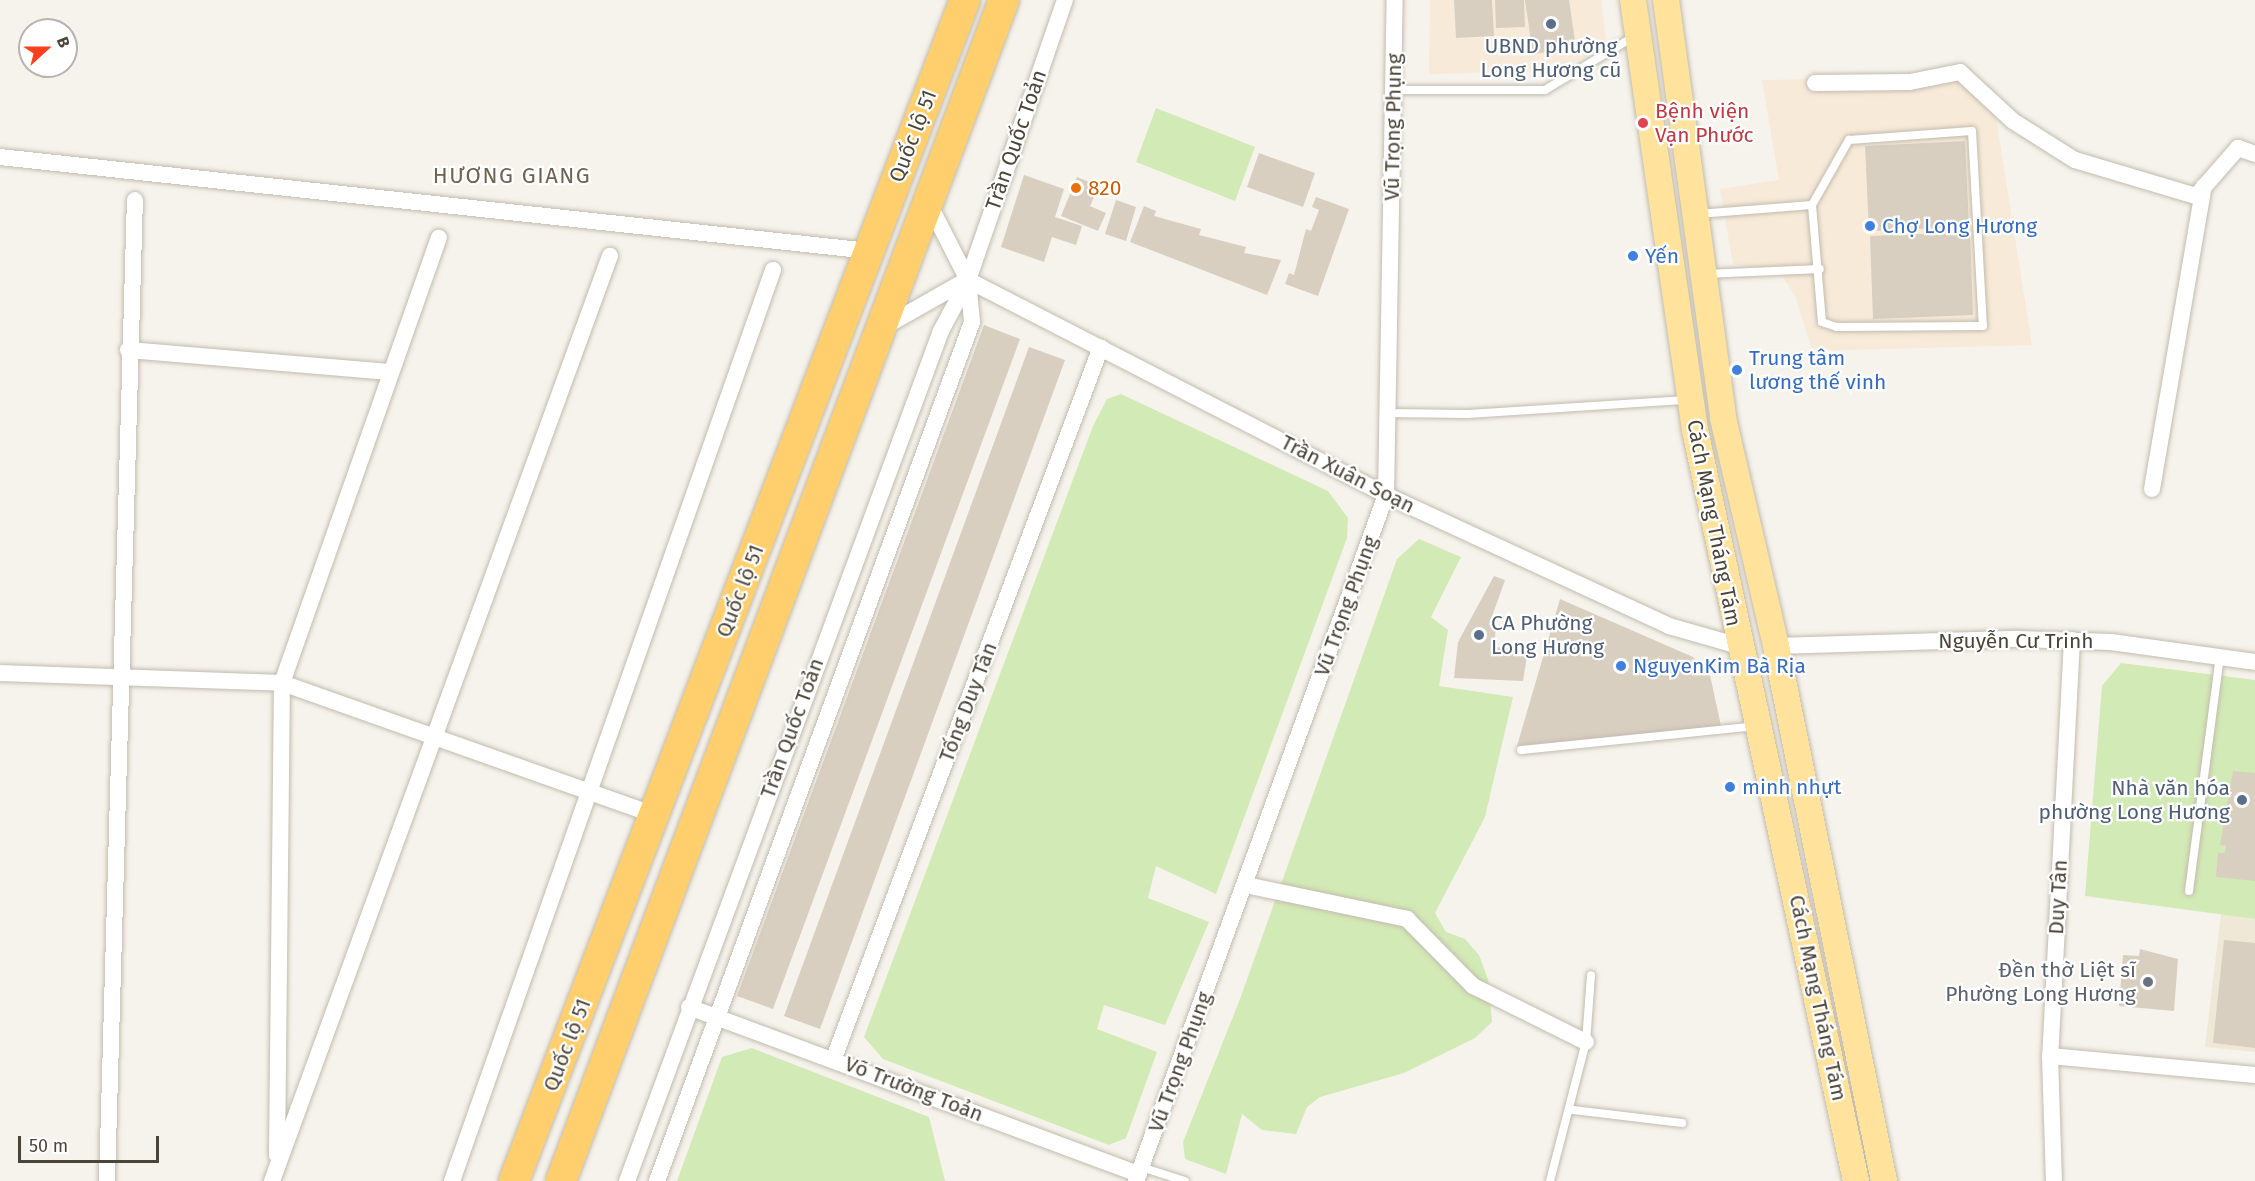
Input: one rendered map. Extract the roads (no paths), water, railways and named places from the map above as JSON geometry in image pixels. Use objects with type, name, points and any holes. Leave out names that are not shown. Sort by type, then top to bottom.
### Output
[{"type":"highway","name":"Quốc lộ 51","points":[[514,1181],[965,0]]},
{"type":"highway","name":"Quốc lộ 51","points":[[561,1181],[878,330],[1004,0]]},
{"type":"main road","name":"Cách Mạng Tháng Tám","points":[[1634,0],[1690,400],[1738,646],[1760,725],[1856,1181]]},
{"type":"main road","name":"Cách Mạng Tháng Tám","points":[[1666,0],[1722,418],[1776,646],[1884,1181]]},
{"type":"main road","points":[[1738,646],[1776,646]]},
{"type":"street","name":"Trần Quốc Toản","points":[[627,1181],[689,1007],[940,331],[968,280],[1065,0]]},
{"type":"street","name":"Vũ Trọng Phụng","points":[[1139,1174],[1386,495],[1395,0]]},
{"type":"street","points":[[1815,83],[1910,82],[1960,72],[2013,122],[2075,160],[2196,196],[2238,148],[2255,154]]},
{"type":"street","points":[[0,157],[869,251]]},
{"type":"street","points":[[2152,489],[2204,186]]},
{"type":"street","points":[[107,1181],[123,678],[128,350],[135,201]]},
{"type":"street","points":[[878,330],[968,280],[928,202]]},
{"type":"street","points":[[275,1174],[282,683],[439,238]]},
{"type":"street","points":[[275,1174],[438,735],[610,256]]},
{"type":"street","points":[[452,1181],[773,270]]},
{"type":"street","name":"Trần Quốc Toản","points":[[657,1181],[972,322],[968,280]]},
{"type":"street","name":"Trần Xuân Soạn","points":[[968,280],[1386,495],[1669,626],[1738,646]]},
{"type":"street","name":"Tống Duy Tân","points":[[834,1058],[1101,347]]},
{"type":"street","points":[[128,350],[390,372]]},
{"type":"street","points":[[869,519],[895,528]]},
{"type":"street","name":"Nguyễn Cư Trinh","points":[[1776,646],[2072,640],[2255,662]]},
{"type":"street","name":"Duy Tân","points":[[2054,1181],[2050,1056],[2072,640]]},
{"type":"street","points":[[0,673],[282,683],[438,735],[655,814]]},
{"type":"street","points":[[776,771],[803,779]]},
{"type":"street","points":[[1246,885],[1407,919],[1473,986],[1586,1042]]},
{"type":"street","name":"Võ Trường Toản","points":[[689,1007],[834,1058],[1139,1174]]},
{"type":"street","points":[[2050,1056],[2255,1075]]},
{"type":"lane","points":[[1394,90],[1545,90],[1638,34]]},
{"type":"lane","points":[[1972,131],[1983,326],[1837,327],[1822,322],[1820,269],[1812,205],[1849,140],[1972,131]]},
{"type":"lane","points":[[1693,214],[1812,205]]},
{"type":"lane","points":[[1702,274],[1820,269]]},
{"type":"lane","points":[[1388,413],[1491,413],[1690,400]]},
{"type":"lane","points":[[2189,891],[2220,656]]},
{"type":"lane","points":[[1521,750],[1760,725]]},
{"type":"lane","points":[[1550,1181],[1573,1110],[1586,1042],[1591,975]]},
{"type":"lane","points":[[1573,1110],[1682,1123]]},
{"type":"lane","points":[[1139,1174],[1185,1181]]},
{"type":"place","name":"UBND phường Long Hương cũ","points":[[1551,24]]},
{"type":"place","name":"Bệnh viện Vạn Phước","points":[[1643,123]]},
{"type":"place","name":"820","points":[[1076,188]]},
{"type":"place","name":"Chợ Long Hương","points":[[1870,226]]},
{"type":"place","name":"Yến","points":[[1633,256]]},
{"type":"place","name":"Trung tâm lương thế vinh","points":[[1737,370]]},
{"type":"place","name":"CA Phường Long Hương","points":[[1479,635]]},
{"type":"place","name":"NguyenKim Bà Rịa","points":[[1621,666]]},
{"type":"place","name":"minh nhựt","points":[[1730,787]]},
{"type":"place","name":"Nhà văn hóa phường Long Hương","points":[[2242,800]]},
{"type":"place","name":"Đền thờ Liệt sĩ Phường Long Hương","points":[[2148,982]]},
{"type":"district","name":"HƯƠNG GIANG","points":[[512,176]]}]
